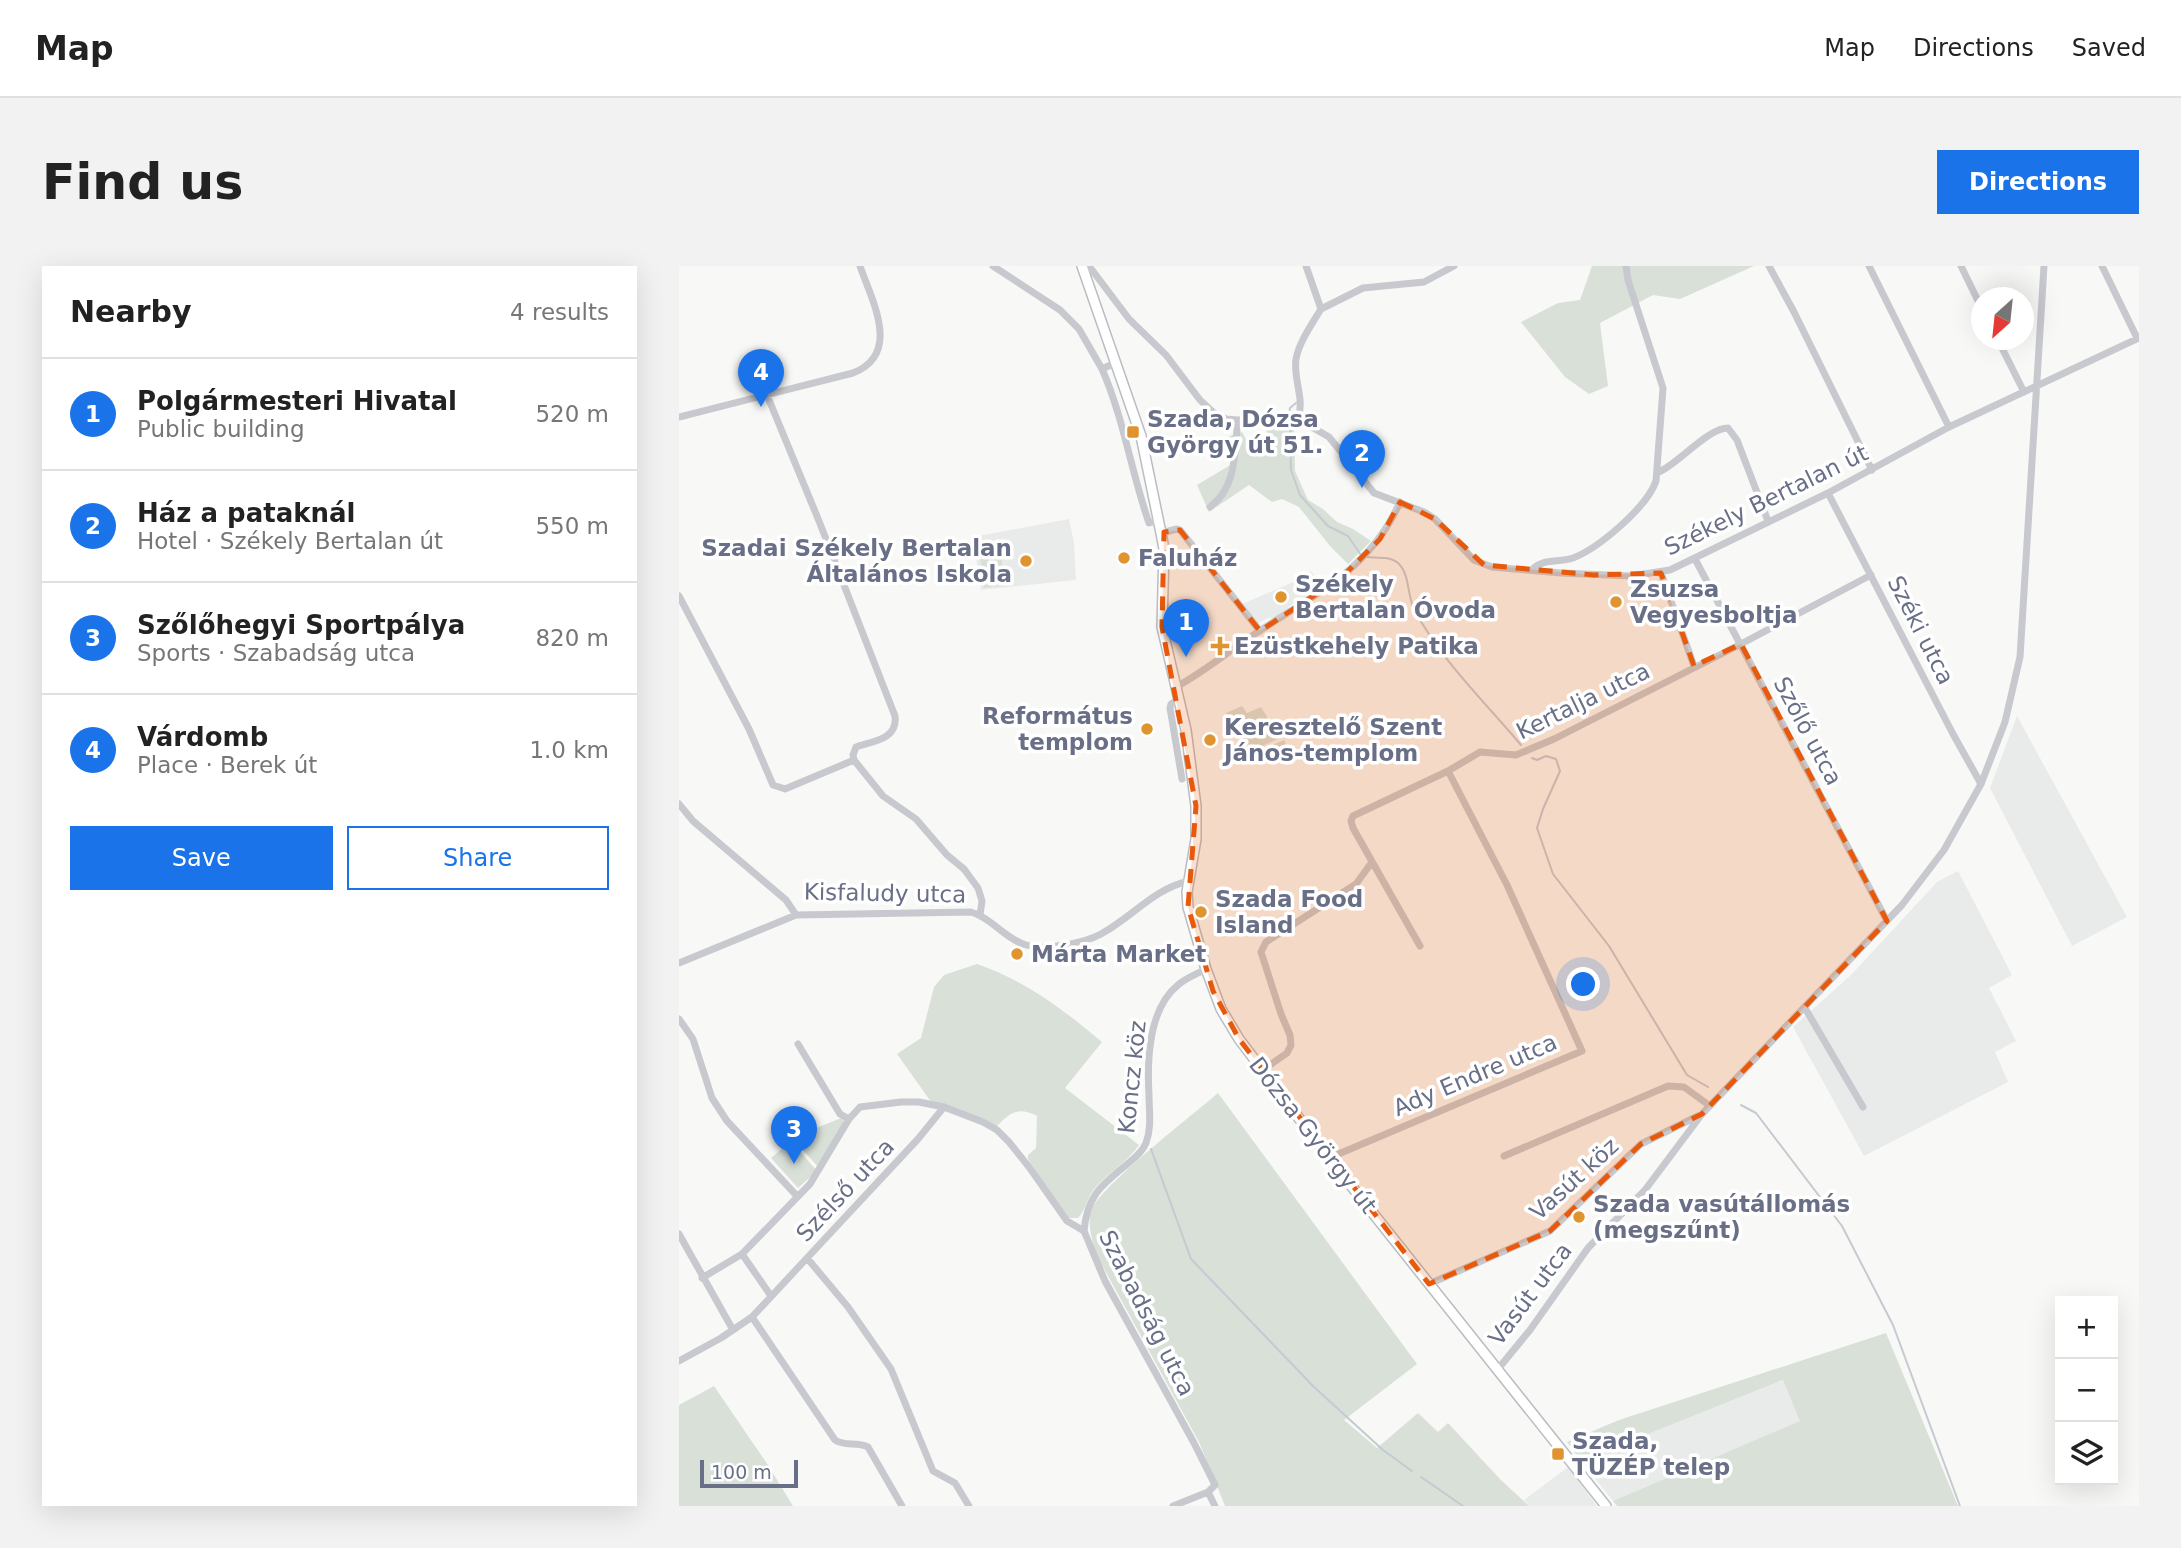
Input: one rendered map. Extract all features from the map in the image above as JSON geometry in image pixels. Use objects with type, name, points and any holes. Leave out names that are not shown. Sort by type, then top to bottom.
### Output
[{"type":"main road","name":"Dózsa György út","points":[[1082,266],[1141,436],[1159,520],[1164,549],[1162,627],[1188,743],[1196,814],[1196,839],[1188,907],[1221,1009],[1239,1039],[1329,1158],[1606,1506]]},
{"type":"street","points":[[679,417],[853,373],[868,366],[879,347],[881,331],[860,266]]},
{"type":"street","points":[[993,266],[1060,310],[1079,329],[1102,369],[1118,412],[1149,523],[1159,520]]},
{"type":"street","name":"Székely Bertalan út","points":[[1089,266],[1129,319],[1166,355],[1209,410],[1226,419],[1276,416],[1298,419],[1328,436],[1374,493],[1436,519],[1468,555],[1479,563],[1492,567],[1594,575],[1631,576],[1661,573],[1828,493],[1949,428],[2138,338]]},
{"type":"street","points":[[1306,266],[1321,309]]},
{"type":"street","points":[[1298,419],[1301,400],[1296,359],[1321,309],[1363,288],[1424,282],[1454,266]]},
{"type":"street","points":[[1532,570],[1540,562],[1575,557],[1603,541],[1649,494],[1658,472],[1663,388],[1626,266]]},
{"type":"street","points":[[1769,266],[1872,470]]},
{"type":"street","points":[[1869,266],[1949,428]]},
{"type":"street","points":[[1961,266],[1972,287]]},
{"type":"street","points":[[1702,1114],[1887,921],[1944,850],[1981,784],[2005,722],[2024,626],[2044,266]]},
{"type":"street","points":[[2102,266],[2138,338]]},
{"type":"street","points":[[2003,350],[2024,392]]},
{"type":"street","points":[[1102,369],[1115,363]]},
{"type":"street","points":[[767,395],[895,716],[892,733],[885,738],[856,747],[854,760],[883,796],[916,819],[947,855],[964,869],[978,888],[982,901],[980,915]]},
{"type":"street","points":[[1210,507],[1222,496],[1234,470],[1238,420]]},
{"type":"street","points":[[1658,472],[1669,467],[1713,433],[1721,428],[1728,428],[1733,431],[1737,440],[1768,521]]},
{"type":"street","name":"Széki utca","points":[[1828,493],[1981,784]]},
{"type":"street","points":[[1175,687],[1197,676],[1342,577],[1369,552],[1387,529],[1400,502]]},
{"type":"street","points":[[1161,533],[1179,529],[1260,631]]},
{"type":"street","name":"Szőlő utca","points":[[1695,558],[1887,921]]},
{"type":"street","points":[[1661,573],[1694,667]]},
{"type":"street","name":"Kertalja utca","points":[[1420,946],[1353,828],[1353,816],[1448,771],[1480,752],[1516,755],[1554,740],[1871,575]]},
{"type":"street","points":[[679,596],[749,729],[773,785],[780,789],[854,760]]},
{"type":"street","name":"Dózsa György út","points":[[1179,699],[1171,704],[1170,708],[1182,779]]},
{"type":"street","name":"Ady Endre utca","points":[[1329,1158],[1582,1051],[1507,885],[1448,771]]},
{"type":"street","name":"Kisfaludy utca","points":[[679,804],[693,821],[786,900],[796,915],[842,916],[955,911],[980,915],[1021,943],[1035,947],[1055,946],[1079,942],[1100,934],[1174,884],[1189,881]]},
{"type":"street","points":[[1263,1070],[1287,1053],[1291,1045],[1290,1035],[1261,952],[1262,947],[1356,884],[1372,862]]},
{"type":"street","points":[[679,963],[796,915]]},
{"type":"street","name":"Koncz köz","points":[[1084,1231],[1087,1208],[1095,1191],[1135,1157],[1147,1139],[1150,1120],[1148,1092],[1151,1045],[1159,1012],[1178,985],[1206,969]]},
{"type":"street","points":[[1805,1008],[1863,1107]]},
{"type":"street","points":[[679,1019],[693,1039],[712,1098],[727,1121],[797,1196]]},
{"type":"street","points":[[702,1278],[741,1254],[797,1196],[817,1174],[849,1119],[840,1114],[798,1044]]},
{"type":"street","points":[[1504,1156],[1668,1086],[1684,1087],[1710,1106]]},
{"type":"street","name":"Szabadság utca","points":[[849,1119],[865,1105],[901,1102],[944,1107],[997,1130],[1029,1167],[1067,1221],[1084,1231],[1102,1275],[1215,1486],[1208,1492]]},
{"type":"street","name":"Szélső utca","points":[[679,1361],[752,1317],[944,1107]]},
{"type":"street","name":"Vasút köz","points":[[1430,1284],[1550,1231],[1641,1144],[1702,1114]]},
{"type":"street","name":"Vasút utca","points":[[1498,1369],[1530,1330],[1588,1248],[1645,1190],[1702,1114]]},
{"type":"street","points":[[1663,1134],[1675,1148]]},
{"type":"street","points":[[679,1234],[733,1330]]},
{"type":"street","points":[[741,1254],[771,1296]]},
{"type":"street","points":[[807,1258],[848,1307],[891,1369],[933,1471],[955,1483],[969,1506]]},
{"type":"street","points":[[752,1317],[835,1440],[842,1444],[861,1444],[868,1447],[902,1506]]},
{"type":"street","points":[[1173,1506],[1208,1492],[1215,1506]]},
{"type":"highlighted area","points":[[1400,502],[1435,519],[1484,565],[1594,575],[1661,573],[1694,666],[1741,644],[1887,921],[1702,1114],[1641,1144],[1550,1231],[1429,1284],[1239,1039],[1213,991],[1188,907],[1196,806],[1162,627],[1164,532],[1180,530],[1260,631],[1342,577],[1380,539]]},
{"type":"shaded area","points":[[1592,266],[1754,266],[1680,299],[1653,295],[1600,323],[1608,386],[1589,394],[1565,377],[1521,322],[1558,303],[1580,300]]},
{"type":"shaded area","points":[[1260,422],[1294,422],[1295,471],[1308,500],[1337,522],[1371,541],[1348,564],[1299,507],[1282,499],[1272,502],[1249,485],[1209,512],[1197,485],[1232,464],[1233,459],[1223,438],[1242,432],[1255,455],[1275,443]]},
{"type":"shaded area","name":"Szadai Székely Bertalan Általános Iskola","points":[[1069,519],[1074,543],[1076,580],[981,590],[973,537]]},
{"type":"shaded area","points":[[1000,547],[1005,585],[984,588],[979,549]]},
{"type":"shaded area","name":"Székely Bertalan Óvoda","points":[[1311,571],[1323,586],[1297,606],[1295,603],[1288,607],[1290,611],[1283,611],[1274,621],[1270,617],[1256,624],[1242,604],[1291,583]]},
{"type":"shaded area","points":[[1242,706],[1247,713],[1261,707],[1280,738],[1258,748],[1258,751],[1284,740],[1286,744],[1254,758],[1226,713]]},
{"type":"shaded area","points":[[2017,716],[2127,917],[2072,946],[1990,788]]},
{"type":"shaded area","points":[[1958,871],[2012,975],[1989,988],[2016,1041],[1995,1052],[2008,1082],[1864,1156],[1793,1027],[1852,974],[1937,882]]},
{"type":"shaded area","points":[[977,964],[1044,997],[1102,1042],[1065,1088],[1139,1145],[1094,1189],[1078,1218],[1067,1218],[1028,1159],[1028,1155],[1036,1148],[1037,1116],[1019,1111],[1005,1118],[995,1128],[934,1106],[897,1054],[921,1038],[934,987],[944,975]]},
{"type":"shaded area","points":[[1218,1093],[1417,1364],[1344,1420],[1377,1448],[1418,1413],[1438,1432],[1448,1423],[1529,1506],[1225,1506],[1199,1442],[1096,1254],[1090,1222],[1091,1211],[1097,1200],[1110,1186]]},
{"type":"shaded area","points":[[841,1118],[846,1122],[820,1169],[792,1138]]},
{"type":"shaded area","points":[[791,1141],[817,1171],[798,1188],[771,1158]]},
{"type":"shaded area","points":[[1886,1333],[1958,1506],[1617,1506],[1613,1501],[1800,1421],[1783,1380],[1581,1461],[1567,1442],[1619,1420]]},
{"type":"shaded area","points":[[1784,1380],[1801,1421],[1613,1501],[1581,1461]]},
{"type":"shaded area","points":[[714,1386],[793,1506],[679,1506],[679,1405]]},
{"type":"shaded area","points":[[1568,1467],[1597,1506],[1529,1506],[1524,1500]]},
{"type":"waterway","points":[[1289,413],[1296,403]]},
{"type":"waterway","points":[[1290,422],[1291,470],[1300,495],[1328,526],[1348,536],[1361,555]]},
{"type":"waterway","points":[[1367,557],[1391,559],[1398,563],[1406,579],[1414,609],[1437,645],[1521,745]]},
{"type":"waterway","points":[[1532,758],[1537,760],[1546,756],[1556,759],[1560,771],[1537,828],[1553,874],[1609,946],[1687,1075],[1708,1087]]},
{"type":"waterway","points":[[1741,1105],[1756,1113],[1842,1226],[1893,1325],[1960,1506]]},
{"type":"waterway","points":[[1151,1149],[1191,1259],[1314,1387],[1383,1450],[1412,1471]]},
{"type":"waterway","points":[[1421,1477],[1463,1506]]},
{"type":"place","name":"Várdomb","points":[[761,407]]},
{"type":"place","name":"Szada, Dózsa György út 51.","points":[[1133,432]]},
{"type":"place","name":"Ház a pataknál","points":[[1362,488]]},
{"type":"place","name":"Faluház","points":[[1124,558]]},
{"type":"place","name":"Szadai Székely Bertalan Általános Iskola","points":[[1026,561]]},
{"type":"place","name":"Székely Bertalan Óvoda","points":[[1281,597]]},
{"type":"place","name":"Zsuzsa Vegyesboltja","points":[[1616,602]]},
{"type":"place","name":"Ezüstkehely Patika","points":[[1220,646]]},
{"type":"place","name":"Polgármesteri Hivatal","points":[[1186,657]]},
{"type":"place","name":"Református templom","points":[[1147,729]]},
{"type":"place","name":"Keresztelő Szent János-templom","points":[[1210,740]]},
{"type":"place","name":"Szada Food Island","points":[[1201,912]]},
{"type":"place","name":"Márta Market","points":[[1017,954]]},
{"type":"place","name":"Szőlőhegyi Sportpálya","points":[[794,1164]]},
{"type":"place","name":"Szada vasútállomás (megszűnt)","points":[[1579,1217]]},
{"type":"place","name":"Szada, TÜZÉP telep","points":[[1558,1454]]}]
